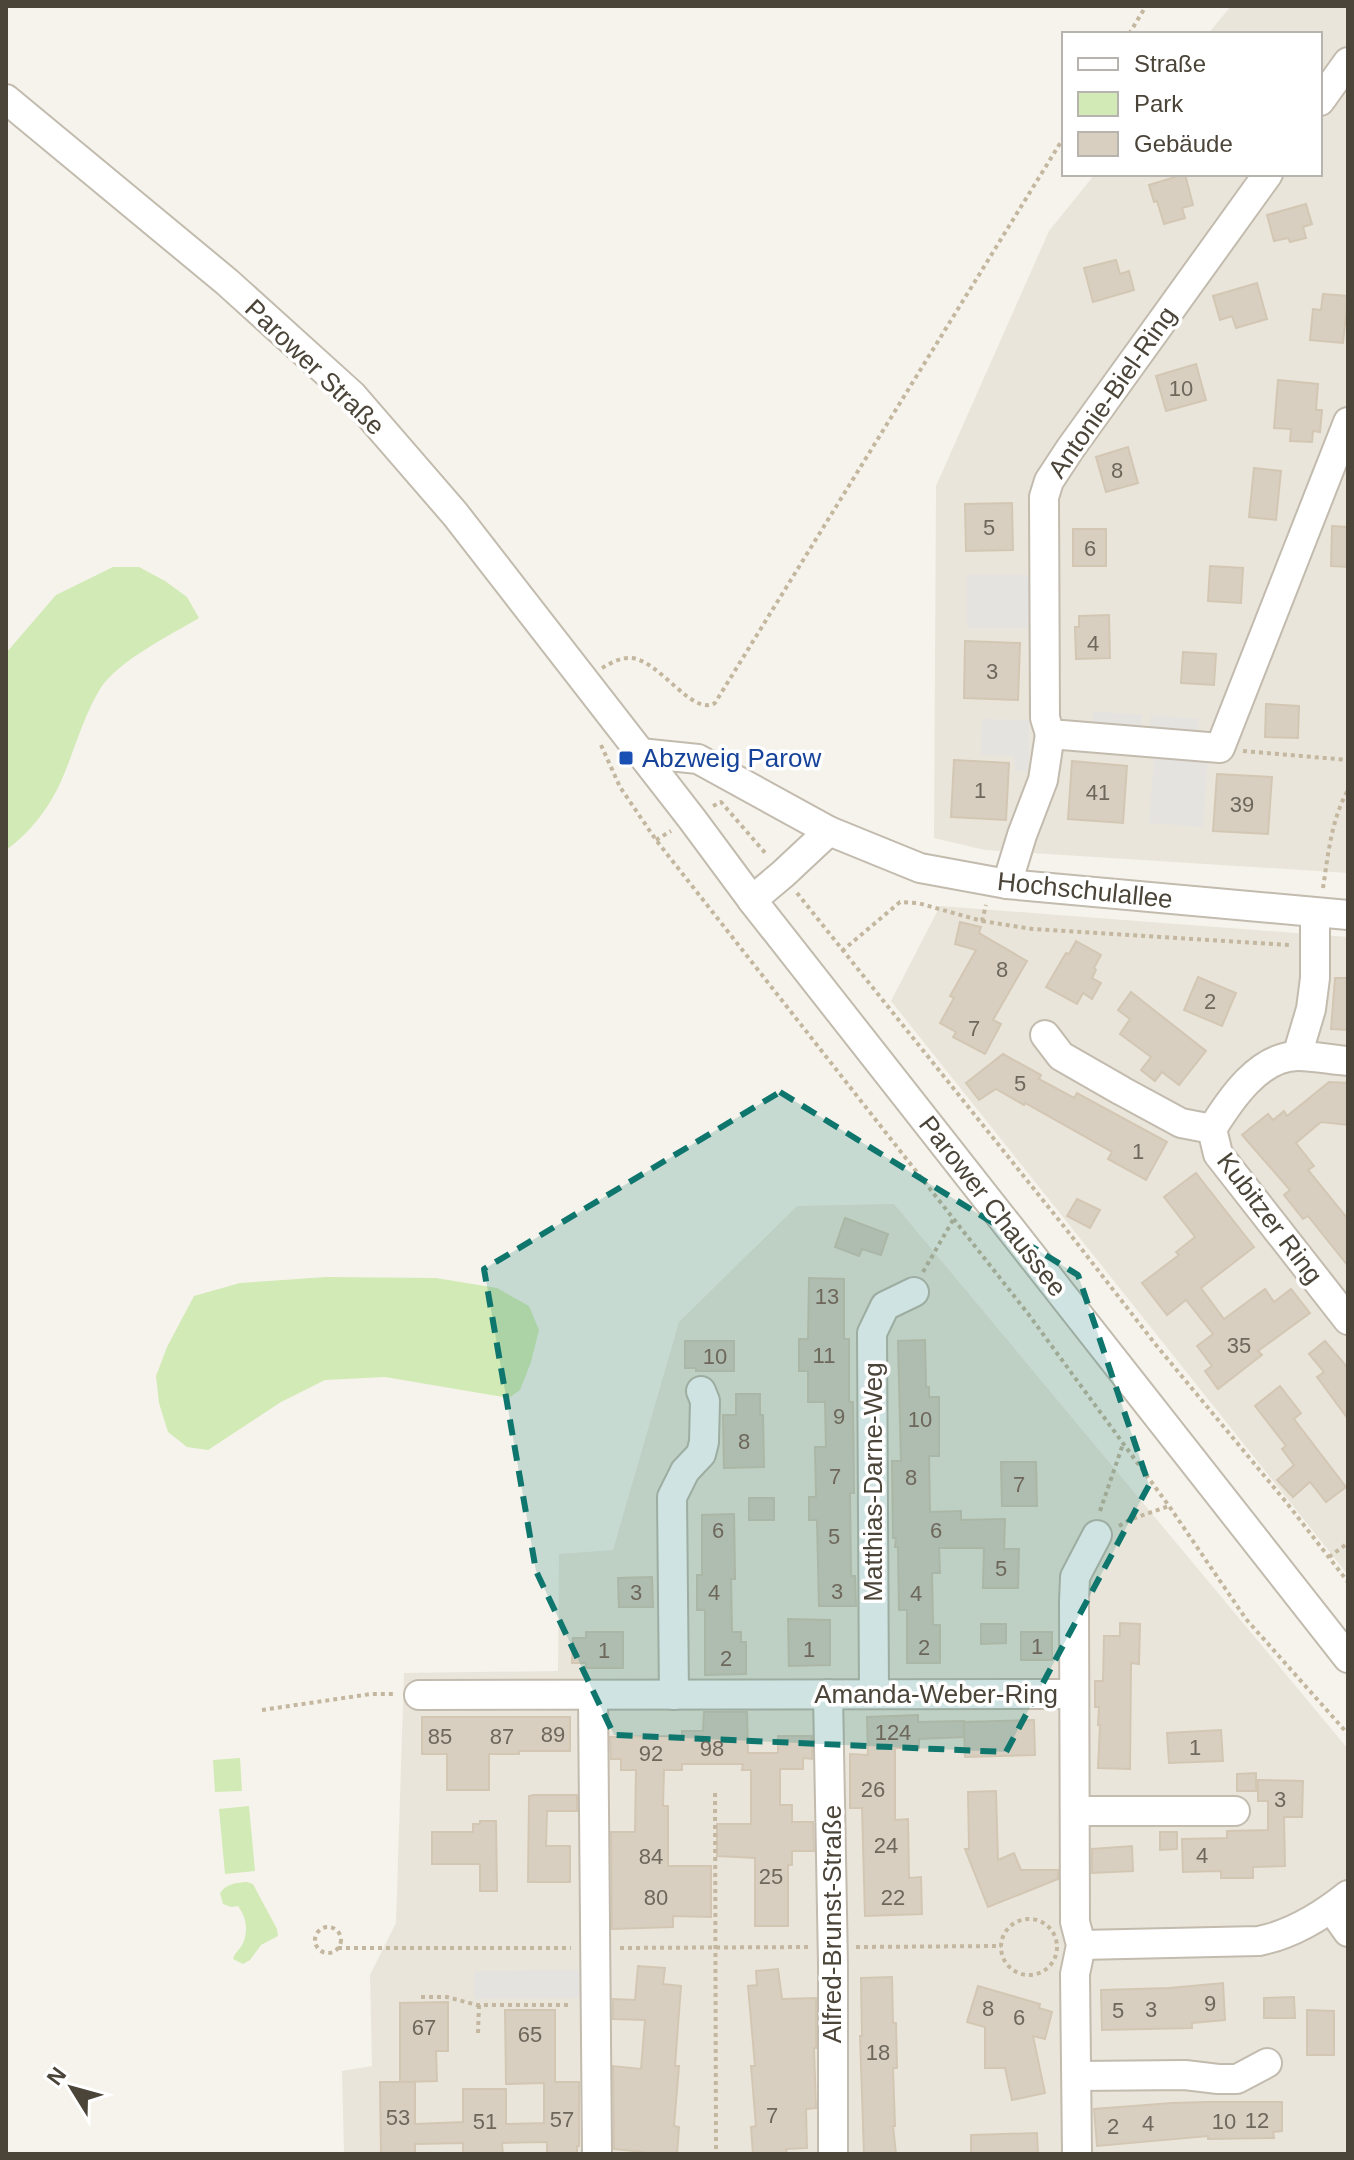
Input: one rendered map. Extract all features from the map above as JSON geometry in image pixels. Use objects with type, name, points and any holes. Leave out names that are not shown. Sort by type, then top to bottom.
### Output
[{"type":"street","points":[[1322,98],[1348,62]]},
{"type":"street","name":"Parower Straße","points":[[6,99],[227,282],[352,395],[455,514],[640,753]]},
{"type":"street","name":"Antonie-Biel-Ring","points":[[1001,883],[1043,780],[1050,734],[1045,718],[1043,527],[1046,488],[1070,449],[1267,176]]},
{"type":"street","points":[[1050,734],[1220,748],[1348,422]]},
{"type":"street","name":"Hochschulallee","points":[[640,753],[698,759],[829,831],[920,868],[1001,883],[1319,902],[1348,915]]},
{"type":"street","name":"Parower Chaussee","points":[[640,753],[1348,1658]]},
{"type":"street","points":[[752,900],[829,831]]},
{"type":"street","points":[[1297,1056],[1311,1009],[1319,902]]},
{"type":"street","points":[[1045,1035],[1061,1056],[1136,1099],[1181,1123],[1212,1129]]},
{"type":"street","name":"Kubitzer Ring","points":[[1348,1061],[1297,1056],[1274,1061],[1250,1079],[1226,1106],[1212,1129],[1218,1154],[1348,1320]]},
{"type":"street","name":"Matthias-Darne-Weg","points":[[874,1694],[872,1333],[885,1306],[914,1292]]},
{"type":"street","points":[[674,1695],[672,1497],[685,1471],[701,1454],[705,1401],[701,1391]]},
{"type":"street","points":[[1074,1694],[1075,1577],[1097,1535]]},
{"type":"street","name":"Alfred-Brunst-Straße","points":[[828,1694],[833,2154]]},
{"type":"street","name":"Amanda-Weber-Ring","points":[[419,1695],[1074,1694],[1075,1922],[1081,1945],[1075,1974],[1077,2154]]},
{"type":"street","points":[[593,1696],[597,2154]]},
{"type":"street","points":[[1075,1811],[1235,1811]]},
{"type":"street","points":[[1081,1945],[1259,1941],[1287,1934],[1340,1902],[1348,1932]]},
{"type":"street","points":[[1077,2076],[1185,2075],[1237,2079],[1267,2063]]},
{"type":"path","points":[[1130,32],[1146,6]]},
{"type":"path","points":[[583,679],[621,658],[630,657],[656,668],[702,706],[709,707],[715,703],[1062,140]]},
{"type":"path","points":[[598,736],[620,787],[647,827],[1029,1315],[1169,1506],[1246,1619],[1348,1734]]},
{"type":"path","points":[[1220,748],[1348,760]]},
{"type":"path","points":[[1319,902],[1335,824],[1348,790]]},
{"type":"path","points":[[783,874],[1348,1582]]},
{"type":"path","points":[[982,921],[988,897],[1001,883]]},
{"type":"path","points":[[842,951],[900,902],[918,903],[982,921],[1032,929],[1314,946]]},
{"type":"path","points":[[914,1292],[953,1220]]},
{"type":"path","points":[[1097,1535],[1099,1512],[1123,1444]]},
{"type":"path","points":[[1097,1535],[1169,1506]]},
{"type":"path","points":[[1329,1557],[1348,1543]]},
{"type":"path","points":[[262,1710],[371,1694],[419,1695]]},
{"type":"path","points":[[715,1793],[716,2154]]},
{"type":"path","points":[[1023,1919],[1041,1921],[1048,1926],[1057,1942],[1054,1960],[1040,1972],[1031,1974],[1013,1970],[1001,1946],[1008,1929],[1023,1919]]},
{"type":"path","points":[[338,1948],[341,1936],[336,1929],[328,1926],[320,1929],[315,1940],[318,1949],[326,1953],[338,1948],[1001,1946]]},
{"type":"path","points":[[421,1997],[447,1997],[479,2005],[597,2005]]},
{"type":"path","points":[[478,2033],[479,2005]]},
{"type":"highlighted area","points":[[780,1092],[1078,1275],[1149,1485],[1006,1752],[614,1735],[536,1571],[484,1269]]},
{"type":"shaded area","points":[[1231,6],[1348,6],[1348,873],[985,850],[934,838],[936,486],[1049,231],[1093,176],[1322,176],[1322,32],[1210,32]]},
{"type":"shaded area","points":[[967,575],[1031,575],[1030,628],[967,628]]},
{"type":"shaded area","points":[[1093,711],[1142,715],[1141,732],[1092,728]]},
{"type":"shaded area","points":[[1151,715],[1199,719],[1198,736],[1149,732]]},
{"type":"shaded area","points":[[982,719],[1029,720],[1029,771],[1015,771],[1014,756],[981,755]]},
{"type":"shaded area","points":[[1154,756],[1208,760],[1203,827],[1149,823]]},
{"type":"shaded area","points":[[940,906],[1348,937],[1348,1575],[891,1001]]},
{"type":"shaded area","points":[[894,1204],[1348,1749],[1348,2154],[344,2154],[342,2071],[372,2066],[370,1975],[396,1923],[404,1673],[558,1671],[559,1554],[613,1550],[679,1322],[797,1206]]},
{"type":"shaded area","points":[[583,1970],[583,1998],[474,1999],[474,1971]]},
{"type":"green space","points":[[113,567],[139,567],[165,581],[187,597],[199,618],[145,649],[108,678],[89,711],[52,800],[31,827],[6,850],[6,653],[56,595]]},
{"type":"green space","points":[[326,1277],[436,1278],[497,1288],[529,1306],[539,1330],[520,1390],[509,1398],[385,1377],[325,1380],[281,1402],[208,1450],[187,1447],[168,1432],[159,1403],[156,1376],[167,1347],[194,1296],[240,1283]]},
{"type":"green space","points":[[240,1758],[242,1791],[215,1792],[213,1760]]},
{"type":"green space","points":[[249,1806],[255,1871],[225,1874],[219,1809]]},
{"type":"green space","points":[[253,1884],[278,1936],[261,1945],[243,1964],[233,1959],[244,1941],[244,1918],[238,1906],[223,1904],[220,1893],[229,1885]]},
{"type":"building","points":[[1186,176],[1193,205],[1182,208],[1185,218],[1164,224],[1149,185]]},
{"type":"building","points":[[1306,204],[1312,224],[1303,227],[1306,238],[1290,242],[1288,238],[1274,241],[1267,215]]},
{"type":"building","points":[[1116,260],[1120,274],[1129,271],[1134,290],[1093,302],[1084,268]]},
{"type":"building","points":[[1257,283],[1267,319],[1236,328],[1232,316],[1220,320],[1213,296]]},
{"type":"building","points":[[1323,294],[1348,296],[1343,343],[1310,340],[1313,309],[1321,310]]},
{"type":"building","points":[[1196,364],[1206,400],[1166,411],[1156,376]]},
{"type":"building","points":[[1278,380],[1318,384],[1316,410],[1322,410],[1320,432],[1313,431],[1312,442],[1290,441],[1291,429],[1274,428]]},
{"type":"building","points":[[1128,447],[1138,483],[1106,492],[1096,457]]},
{"type":"building","points":[[1254,468],[1281,471],[1276,520],[1249,517]]},
{"type":"building","points":[[1012,503],[1013,550],[966,551],[965,504]]},
{"type":"building","points":[[1332,526],[1348,527],[1348,567],[1331,566]]},
{"type":"building","points":[[1073,529],[1106,529],[1106,566],[1073,566]]},
{"type":"building","points":[[1210,566],[1243,568],[1241,603],[1208,601]]},
{"type":"building","points":[[1109,615],[1110,658],[1076,659],[1075,627],[1079,627],[1079,616]]},
{"type":"building","points":[[965,641],[1020,643],[1018,700],[964,698]]},
{"type":"building","points":[[1183,652],[1216,654],[1214,685],[1181,683]]},
{"type":"building","points":[[1266,704],[1299,706],[1298,738],[1265,737]]},
{"type":"building","points":[[954,760],[1009,763],[1006,820],[951,817]]},
{"type":"building","points":[[1072,761],[1127,766],[1123,823],[1068,819]]},
{"type":"building","points":[[1217,774],[1272,777],[1268,834],[1213,831]]},
{"type":"building","points":[[960,922],[981,927],[979,933],[1027,961],[993,1020],[1001,1024],[985,1054],[953,1037],[956,1032],[940,1023],[954,998],[950,996],[976,950],[955,944]]},
{"type":"building","points":[[1076,941],[1101,955],[1092,978],[1101,983],[1092,999],[1083,993],[1077,1004],[1046,987]]},
{"type":"building","points":[[1198,977],[1236,993],[1222,1026],[1184,1010]]},
{"type":"building","points":[[1335,978],[1348,978],[1348,1030],[1331,1029]]},
{"type":"building","points":[[1131,992],[1206,1051],[1179,1085],[1162,1072],[1155,1081],[1141,1070],[1151,1057],[1120,1034],[1130,1019],[1118,1010]]},
{"type":"building","points":[[1003,1054],[1074,1098],[1077,1093],[1167,1142],[1146,1180],[1108,1159],[1112,1152],[996,1089],[979,1100],[966,1083]]},
{"type":"building","points":[[1329,1082],[1348,1083],[1348,1125],[1321,1122],[1296,1143],[1314,1166],[1308,1170],[1348,1219],[1348,1266],[1308,1216],[1303,1219],[1284,1195],[1290,1190],[1242,1135],[1268,1114],[1273,1120],[1284,1111],[1287,1116]]},
{"type":"building","points":[[1196,1173],[1254,1247],[1201,1288],[1224,1319],[1265,1289],[1274,1302],[1291,1289],[1310,1313],[1258,1351],[1262,1355],[1218,1389],[1205,1371],[1212,1366],[1197,1346],[1213,1334],[1186,1300],[1167,1315],[1142,1283],[1179,1255],[1176,1252],[1195,1237],[1164,1197]]},
{"type":"building","points":[[1077,1199],[1100,1210],[1090,1228],[1067,1216]]},
{"type":"building","points":[[845,1218],[888,1234],[881,1255],[862,1249],[859,1256],[835,1247]]},
{"type":"building","points":[[809,1278],[844,1279],[844,1339],[849,1339],[849,1402],[853,1402],[851,1576],[855,1576],[856,1606],[819,1606],[817,1520],[809,1520],[809,1497],[816,1497],[815,1447],[826,1447],[825,1402],[808,1402],[808,1371],[799,1371],[799,1339],[808,1339]]},
{"type":"building","points":[[925,1340],[926,1387],[929,1387],[929,1397],[939,1397],[939,1456],[929,1456],[930,1512],[961,1511],[961,1520],[1005,1519],[1004,1549],[1019,1549],[1018,1588],[983,1588],[984,1548],[939,1548],[940,1573],[932,1573],[933,1625],[940,1625],[940,1663],[907,1663],[907,1610],[899,1610],[898,1547],[895,1547],[896,1538],[893,1538],[892,1461],[901,1461],[898,1341]]},
{"type":"building","points":[[685,1341],[734,1341],[734,1371],[685,1368]]},
{"type":"building","points":[[1325,1341],[1348,1368],[1348,1419],[1317,1377],[1324,1372],[1309,1354]]},
{"type":"building","points":[[1280,1386],[1301,1413],[1294,1419],[1346,1487],[1326,1502],[1310,1482],[1293,1497],[1277,1480],[1294,1465],[1282,1449],[1286,1446],[1255,1406]]},
{"type":"building","points":[[736,1394],[760,1394],[764,1467],[724,1468],[723,1415],[736,1415]]},
{"type":"building","points":[[1001,1462],[1036,1462],[1037,1506],[1002,1506]]},
{"type":"building","points":[[749,1498],[774,1498],[774,1520],[749,1520]]},
{"type":"building","points":[[734,1514],[732,1632],[741,1632],[741,1642],[746,1642],[746,1674],[705,1675],[705,1610],[697,1610],[697,1575],[702,1575],[702,1515]]},
{"type":"building","points":[[652,1577],[653,1607],[619,1607],[618,1578]]},
{"type":"building","points":[[788,1619],[830,1620],[830,1665],[789,1666]]},
{"type":"building","points":[[1120,1623],[1140,1624],[1139,1664],[1131,1663],[1130,1769],[1098,1768],[1100,1725],[1099,1707],[1095,1707],[1095,1681],[1103,1681],[1104,1636],[1120,1636]]},
{"type":"building","points":[[981,1624],[1006,1624],[1006,1643],[981,1644]]},
{"type":"building","points":[[586,1632],[623,1632],[623,1668],[586,1668],[586,1663],[572,1663],[573,1638],[586,1638]]},
{"type":"building","points":[[1021,1632],[1052,1632],[1052,1660],[1021,1660]]},
{"type":"building","points":[[704,1712],[747,1712],[748,1753],[778,1753],[778,1736],[812,1736],[812,1759],[803,1758],[803,1769],[780,1769],[780,1805],[792,1805],[792,1822],[813,1822],[814,1851],[792,1851],[792,1865],[788,1865],[788,1926],[755,1926],[755,1858],[717,1856],[717,1824],[751,1824],[751,1770],[742,1770],[743,1764],[682,1764],[682,1770],[664,1770],[663,1806],[668,1806],[668,1866],[711,1866],[711,1917],[673,1916],[673,1927],[612,1929],[611,1832],[635,1832],[636,1770],[621,1770],[621,1759],[611,1759],[610,1737],[682,1736],[682,1731],[703,1731]]},
{"type":"building","points":[[918,1715],[918,1722],[964,1721],[964,1737],[919,1739],[919,1748],[895,1748],[895,1820],[908,1819],[909,1878],[921,1877],[922,1914],[865,1916],[862,1808],[850,1808],[850,1754],[868,1755],[867,1717]]},
{"type":"building","points":[[422,1717],[570,1717],[570,1751],[489,1754],[489,1790],[447,1790],[447,1754],[422,1754]]},
{"type":"building","points":[[1034,1720],[1035,1755],[965,1757],[964,1722]]},
{"type":"building","points":[[1221,1730],[1223,1761],[1169,1763],[1167,1733]]},
{"type":"building","points":[[1256,1773],[1256,1791],[1237,1791],[1237,1774]]},
{"type":"building","points":[[1258,1780],[1303,1781],[1302,1817],[1284,1817],[1285,1866],[1253,1867],[1253,1878],[1221,1878],[1221,1871],[1183,1872],[1182,1839],[1227,1838],[1227,1831],[1268,1830],[1268,1801],[1258,1801]]},
{"type":"building","points":[[996,1791],[998,1860],[1014,1853],[1021,1870],[1058,1870],[1058,1879],[988,1907],[965,1849],[969,1849],[968,1792]]},
{"type":"building","points":[[577,1795],[577,1811],[547,1811],[546,1846],[570,1846],[570,1882],[528,1882],[529,1796]]},
{"type":"building","points":[[480,1821],[496,1821],[497,1891],[480,1891],[480,1864],[432,1864],[432,1832],[473,1832],[473,1824],[480,1824]]},
{"type":"building","points":[[1160,1832],[1177,1832],[1177,1849],[1160,1850]]},
{"type":"building","points":[[1132,1846],[1133,1871],[1092,1873],[1092,1849]]},
{"type":"building","points":[[638,1966],[665,1968],[663,1984],[681,1986],[675,2066],[679,2066],[674,2126],[679,2127],[677,2154],[643,2154],[614,2149],[613,2066],[641,2069],[645,2020],[613,2019],[613,1999],[635,2000]]},
{"type":"building","points":[[778,1969],[782,1999],[816,1998],[816,2108],[806,2109],[807,2148],[786,2149],[787,2154],[753,2154],[751,2127],[756,2126],[751,2066],[755,2066],[748,1986],[757,1985],[756,1971]]},
{"type":"building","points":[[892,1977],[893,2023],[896,2023],[893,2126],[896,2154],[864,2154],[861,1978]]},
{"type":"building","points":[[1223,1983],[1225,2020],[1192,2023],[1192,2028],[1102,2030],[1101,1990]]},
{"type":"building","points":[[978,1986],[1040,2004],[1039,2008],[1052,2012],[1045,2039],[1033,2036],[1045,2093],[1012,2100],[1005,2068],[985,2068],[985,2027],[967,2022]]},
{"type":"building","points":[[1294,1997],[1295,2018],[1264,2018],[1264,1998]]},
{"type":"building","points":[[448,2002],[448,2051],[436,2051],[437,2081],[401,2082],[415,2082],[415,2124],[463,2122],[463,2089],[506,2089],[506,2124],[544,2123],[544,2083],[506,2084],[505,2010],[555,2010],[555,2082],[579,2082],[577,2154],[547,2154],[547,2142],[502,2143],[503,2154],[463,2154],[463,2143],[415,2144],[415,2154],[381,2154],[380,2082],[400,2082],[400,2003]]},
{"type":"building","points":[[1307,2010],[1334,2011],[1334,2055],[1307,2055]]},
{"type":"building","points":[[1206,2102],[1282,2102],[1282,2131],[1273,2132],[1274,2138],[1208,2139],[1208,2136],[1097,2146],[1094,2109]]},
{"type":"building","points":[[1037,2133],[1038,2154],[971,2154],[971,2135]]},
{"type":"place","name":"Abzweig Parow","points":[[626,758]]}]
